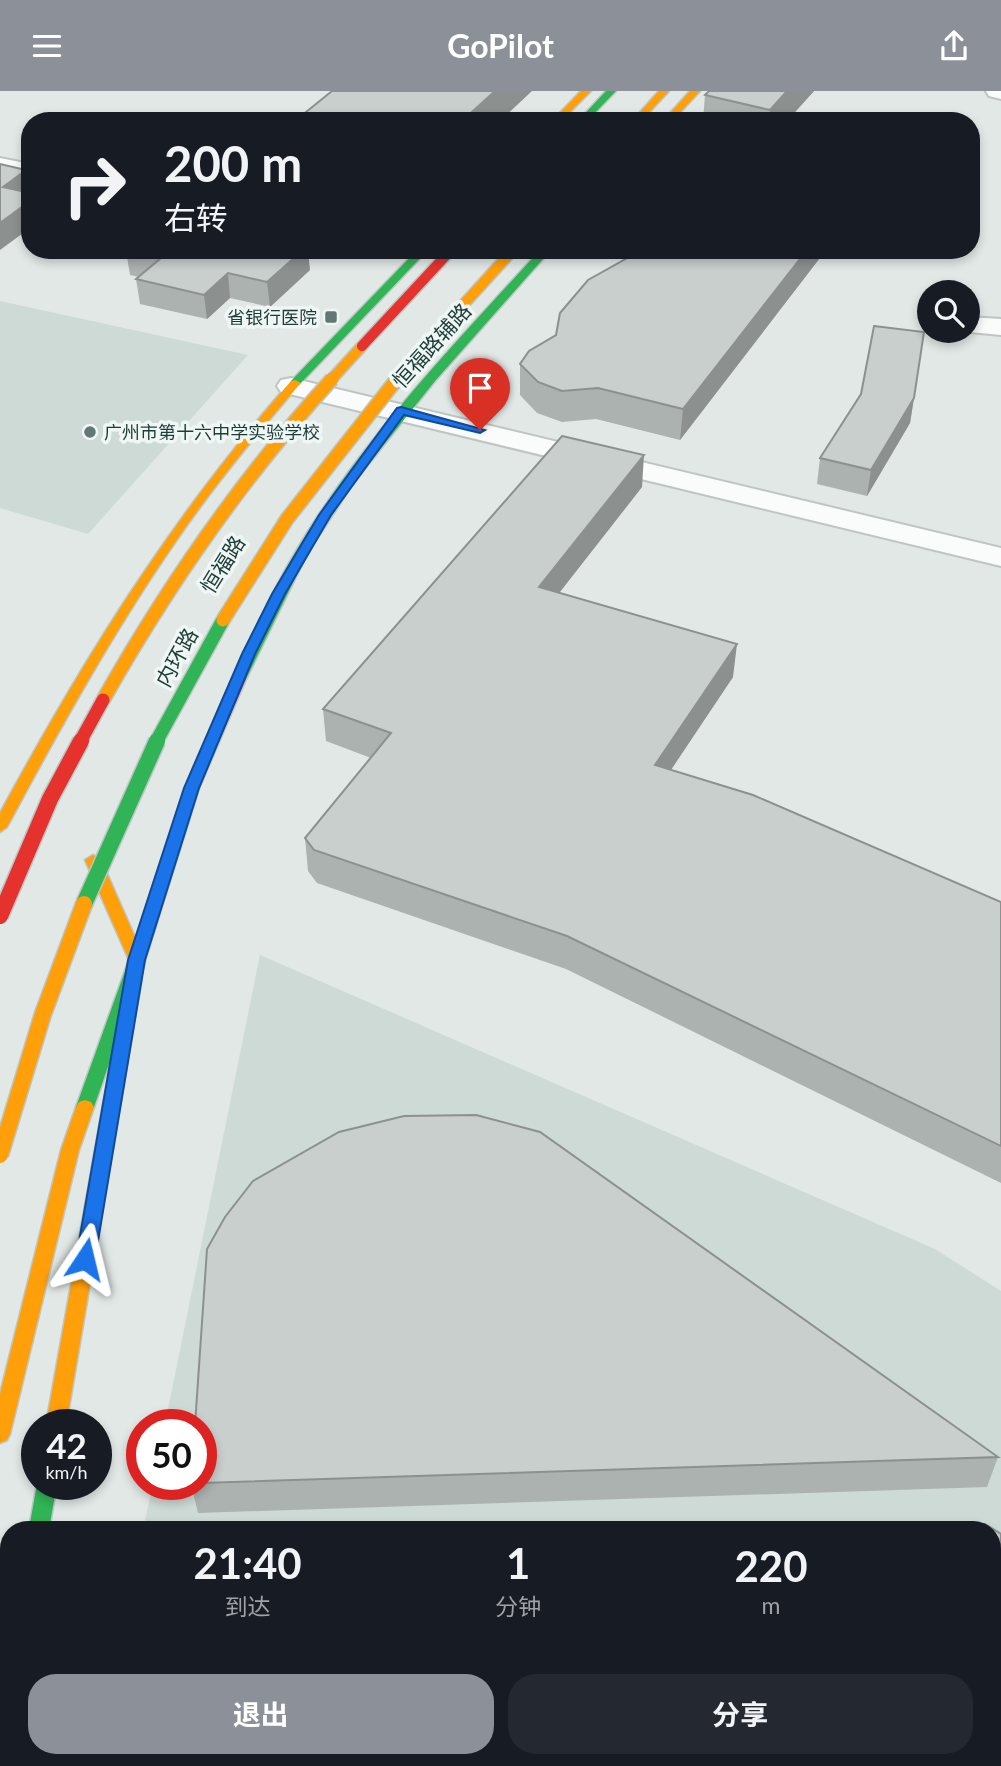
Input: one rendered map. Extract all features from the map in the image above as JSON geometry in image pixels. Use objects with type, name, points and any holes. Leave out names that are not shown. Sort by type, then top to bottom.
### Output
[{"type":"main road","points":[[565,112],[586,91]]},
{"type":"main road","points":[[591,112],[611,91]]},
{"type":"main road","points":[[596,112],[617,91]]},
{"type":"main road","points":[[637,112],[657,91]]},
{"type":"main road","points":[[644,112],[664,91]]},
{"type":"main road","points":[[675,112],[695,91]]},
{"type":"main road","points":[[0,828],[83,673],[147,570],[201,493],[291,386],[413,259]]},
{"type":"main road","name":"内环路","points":[[0,916],[50,799],[87,730],[131,649],[207,533],[248,476],[310,401],[444,259]]},
{"type":"main road","name":"恒福路","points":[[0,937],[78,761],[131,664],[182,581],[246,490],[323,393],[449,259]]},
{"type":"main road","name":"恒福路","points":[[0,1111],[57,948],[117,801],[172,688],[280,513],[365,402],[498,259]]},
{"type":"main road","name":"内环路","points":[[0,1155],[59,972],[124,808],[188,677],[256,563],[313,479],[379,396],[505,259]]},
{"type":"main road","name":"恒福路辅路","points":[[59,1409],[136,960],[192,788],[248,654],[279,594],[326,515],[401,411],[538,259]]},
{"type":"main road","points":[[0,1434],[70,1150],[136,960],[93,860]]},
{"type":"main road","points":[[40,1521],[44,1500]]},
{"type":"street","points":[[0,165],[21,169]]},
{"type":"street","points":[[980,326],[1001,327]]},
{"type":"street","points":[[291,386],[1001,557]]},
{"type":"shaded area","name":"广州市第十六中学实验学校","points":[[0,301],[248,355],[88,534],[0,508]]},
{"type":"shaded area","points":[[260,955],[935,1249],[1001,1291],[1001,1521],[145,1521],[149,1500],[217,1500],[217,1409],[168,1409]]},
{"type":"building","points":[[332,91],[495,91],[472,112],[306,112]]},
{"type":"building","points":[[709,91],[787,91],[770,110],[705,95]]},
{"type":"building","points":[[0,164],[21,169],[21,174],[3,187],[21,191],[21,208],[0,223]]},
{"type":"building","points":[[160,259],[293,259],[267,282],[228,273],[204,295],[136,279]]},
{"type":"building","points":[[625,259],[800,259],[683,409],[598,388],[562,391],[538,382],[520,364],[529,351],[556,335],[560,313],[588,280]]},
{"type":"building","points":[[874,326],[917,331],[917,343],[922,343],[914,398],[871,470],[820,458],[861,394]]},
{"type":"building","points":[[562,436],[644,455],[539,587],[737,644],[655,765],[753,795],[1001,902],[1001,1146],[567,936],[314,850],[305,838],[391,733],[323,709]]},
{"type":"building","points":[[476,1115],[540,1132],[998,1457],[217,1482],[217,1409],[196,1409],[207,1249],[225,1217],[253,1181],[339,1132],[404,1116]]},
{"type":"traffic: fast","points":[[591,112],[611,91]]},
{"type":"traffic: fast","points":[[295,383],[414,259]]},
{"type":"traffic: fast","points":[[239,679],[279,595],[325,515],[376,445],[431,378],[538,259]]},
{"type":"traffic: fast","points":[[84,904],[157,740],[223,620]]},
{"type":"traffic: fast","points":[[85,1107],[137,960]]},
{"type":"traffic: fast","points":[[40,1521],[44,1500]]},
{"type":"traffic: slow","points":[[565,112],[586,91]]},
{"type":"traffic: slow","points":[[644,112],[664,91]]},
{"type":"traffic: slow","points":[[675,112],[695,91]]},
{"type":"traffic: slow","points":[[223,620],[254,568],[321,472],[394,382],[505,259]]},
{"type":"traffic: slow","points":[[103,700],[159,605],[221,515],[289,428],[362,346]]},
{"type":"traffic: slow","points":[[0,827],[98,651],[133,595],[209,487],[250,434],[295,383]]},
{"type":"traffic: slow","points":[[93,860],[137,960]]},
{"type":"traffic: slow","points":[[0,1155],[43,1014],[84,904]]},
{"type":"traffic: slow","points":[[59,1409],[133,982]]},
{"type":"traffic: slow","points":[[0,1434],[70,1150],[85,1107]]},
{"type":"traffic: jam","points":[[362,346],[443,259]]},
{"type":"traffic: jam","points":[[133,982],[137,960],[192,788],[239,679]]},
{"type":"traffic: jam","points":[[0,916],[50,799],[103,700]]},
{"type":"place","name":"省银行医院","points":[[331,317]]},
{"type":"place","name":"广州市第十六中学实验学校","points":[[90,432]]},
{"type":"route","points":[[85,1259],[136,960],[192,788],[248,654],[279,594],[326,515],[401,411],[480,430]]}]
